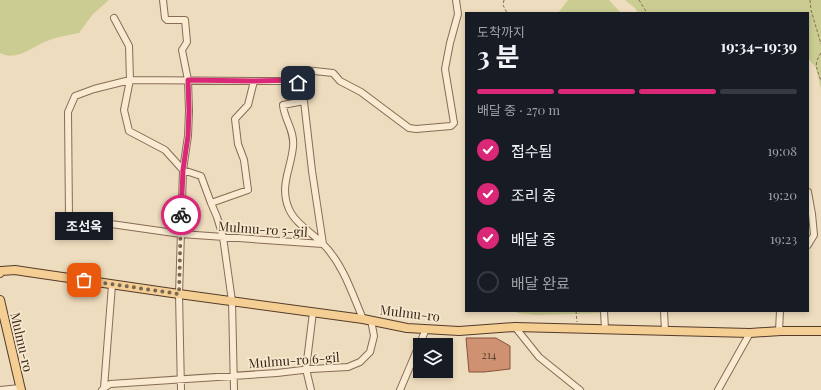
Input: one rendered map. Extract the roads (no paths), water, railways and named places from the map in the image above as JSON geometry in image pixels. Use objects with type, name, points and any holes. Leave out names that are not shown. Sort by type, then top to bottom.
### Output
[{"type":"main road","name":"Mulmu-ro","points":[[0,273],[1,271],[15,270],[112,285],[313,312],[407,328],[459,331],[515,327],[750,333],[821,331]]},
{"type":"main road","name":"Mulmu-ro","points":[[0,300],[20,389]]},
{"type":"street","points":[[163,0],[165,18],[167,20],[185,20],[187,42],[182,50],[188,80],[189,111],[188,136],[183,170],[179,294],[181,390]]},
{"type":"street","points":[[298,83],[305,70],[334,73],[340,81],[361,92],[409,128],[416,129],[451,126],[454,123],[445,69],[458,14],[456,0]]},
{"type":"street","points":[[114,18],[129,46],[130,80],[124,110],[129,130],[165,150],[183,170],[201,176],[217,217],[223,237],[232,301],[235,375],[234,390]]},
{"type":"street","name":"Mulmu-ro 5-gil","points":[[130,80],[296,80],[301,87],[304,101],[312,171],[323,244],[181,234],[69,218],[68,112],[75,96],[94,88],[130,80]]},
{"type":"street","points":[[211,203],[248,190],[244,160],[238,144],[234,119],[248,105],[254,81]]},
{"type":"street","name":"Mulmu-ro 5-gil","points":[[304,101],[284,105],[292,132],[293,146],[285,180],[286,199],[289,211],[304,228],[323,244],[335,259],[367,320]]},
{"type":"street","points":[[809,198],[814,235],[809,243]]},
{"type":"street","points":[[103,389],[112,285]]},
{"type":"street","points":[[311,390],[306,369],[313,312]]},
{"type":"street","points":[[604,312],[605,329]]},
{"type":"street","points":[[664,312],[665,331]]},
{"type":"street","points":[[779,331],[780,312]]},
{"type":"street","name":"Mulmu-ro 6-gil","points":[[103,389],[110,384],[348,367],[360,362],[370,352],[374,336],[367,320]]},
{"type":"street","points":[[515,327],[539,357],[580,390]]},
{"type":"street","points":[[400,390],[426,329]]},
{"type":"street","points":[[718,390],[750,333]]},
{"type":"street","points":[[0,390],[20,389]]},
{"type":"place","name":"조선옥","points":[[84,280]]}]
